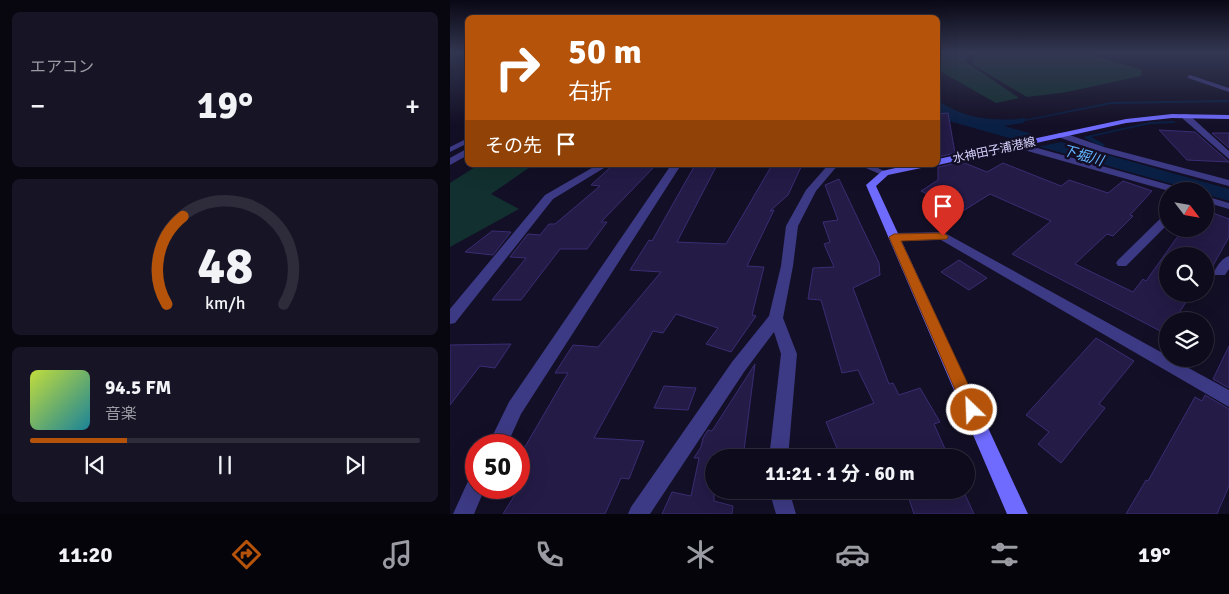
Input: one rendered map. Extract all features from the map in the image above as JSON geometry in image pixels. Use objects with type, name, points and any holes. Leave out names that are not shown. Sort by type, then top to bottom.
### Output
[{"type":"main road","name":"水神田子浦港線","points":[[940,162],[1126,121],[1185,116],[1229,117]]},
{"type":"main road","points":[[915,167],[885,174],[871,185],[1018,514]]},
{"type":"street","points":[[1190,77],[1229,90]]},
{"type":"street","points":[[1185,116],[1229,156]]},
{"type":"street","points":[[1056,136],[1229,183]]},
{"type":"street","points":[[1019,144],[1159,185]]},
{"type":"street","points":[[450,162],[465,153]]},
{"type":"street","points":[[450,319],[549,197],[601,167]]},
{"type":"street","points":[[502,434],[515,408],[675,167]]},
{"type":"street","points":[[638,514],[738,367],[776,318],[787,266],[792,226],[811,190],[831,167]]},
{"type":"street","points":[[1214,202],[1229,206]]},
{"type":"street","points":[[1122,263],[1159,226]]},
{"type":"street","points":[[894,237],[943,236],[1229,399]]},
{"type":"street","points":[[1220,272],[1229,260]]},
{"type":"street","points":[[776,318],[789,354],[779,449]]},
{"type":"street","points":[[463,514],[470,499]]},
{"type":"street","points":[[782,499],[786,514]]},
{"type":"lane","points":[[450,150],[465,142]]},
{"type":"lane","points":[[868,167],[885,174]]},
{"type":"green space","points":[[950,77],[988,77],[1019,98],[996,103]]},
{"type":"green space","points":[[993,77],[1136,77],[1067,92],[1027,97]]},
{"type":"green space","points":[[475,167],[530,167],[491,194],[519,209],[450,247],[450,183]]},
{"type":"water","name":"下堀川","points":[[940,101],[958,111],[980,118],[1003,120],[1026,118],[1023,123],[1004,126],[1204,182],[1165,182],[949,121],[940,117]]},
{"type":"water","points":[[1214,185],[1229,189],[1229,201],[1214,197]]},
{"type":"pier","points":[[1037,134],[1066,141],[1037,147],[1009,139]]},
{"type":"building","points":[[948,113],[955,153],[940,157],[940,114]]},
{"type":"building","points":[[1159,130],[1195,132],[1229,162],[1187,160]]},
{"type":"building","points":[[1212,133],[1229,133],[1229,148]]},
{"type":"building","points":[[962,162],[987,172],[1003,163],[1061,186],[1069,180],[1108,193],[1123,181],[1152,191],[1130,215],[1133,216],[1113,236],[1107,234],[1075,264],[1133,292],[1143,279],[1146,281],[1159,263],[1159,302],[1186,302],[1180,312],[1159,312],[1159,330],[1012,254],[1051,221],[990,194],[963,211],[921,191],[938,180],[938,167]]},
{"type":"building","points":[[611,167],[654,167],[601,222],[607,222],[587,249],[560,249],[521,300],[492,300],[526,258],[510,257],[528,234],[540,235],[549,224],[555,224],[600,186],[591,185]]},
{"type":"building","points":[[694,167],[716,167],[677,242],[726,244],[771,167],[801,167],[788,195],[770,211],[774,210],[747,266],[764,267],[752,315],[756,316],[731,352],[706,344],[718,328],[676,314],[663,333],[653,331],[594,438],[644,441],[629,479],[621,478],[605,514],[503,514],[512,499],[530,499],[530,438],[568,373],[555,373],[573,345],[598,347],[661,272],[630,270],[649,240],[652,241]]},
{"type":"building","points":[[839,179],[879,263],[880,275],[853,288],[889,384],[893,383],[899,395],[920,388],[940,422],[934,424],[945,449],[837,449],[826,422],[874,403],[858,370],[842,373],[821,300],[808,299],[813,268],[834,267],[824,244],[830,242],[823,222],[838,220],[825,185]]},
{"type":"building","points":[[1214,213],[1229,219],[1229,237],[1214,264],[1214,247],[1170,247],[1177,238],[1214,238]]},
{"type":"building","points":[[492,231],[511,232],[493,255],[465,252]]},
{"type":"building","points":[[959,260],[987,278],[969,290],[941,272]]},
{"type":"building","points":[[1096,338],[1134,361],[1099,404],[1105,408],[1061,463],[1038,444],[1049,432],[1026,415]]},
{"type":"building","points":[[511,344],[495,368],[480,366],[450,405],[450,345]]},
{"type":"building","points":[[1229,346],[1229,388],[1213,379]]},
{"type":"building","points":[[755,364],[744,449],[705,449],[705,499],[714,499],[714,501],[733,506],[732,514],[662,514],[672,492],[691,496],[699,458],[694,458],[708,430],[712,431]]},
{"type":"building","points":[[664,386],[696,388],[688,410],[654,408]]},
{"type":"building","points":[[1205,395],[1229,409],[1229,486],[1217,514],[1126,514],[1146,480],[1148,481],[1195,397],[1202,401]]},
{"type":"building","points":[[909,499],[967,499],[974,514],[914,514]]},
{"type":"waterway","points":[[1015,122],[1111,103],[1229,101]]},
{"type":"waterway","name":"下堀川","points":[[1102,145],[1086,137],[1150,123],[1173,122]]},
{"type":"route","points":[[943,236],[894,237],[972,410]]}]
